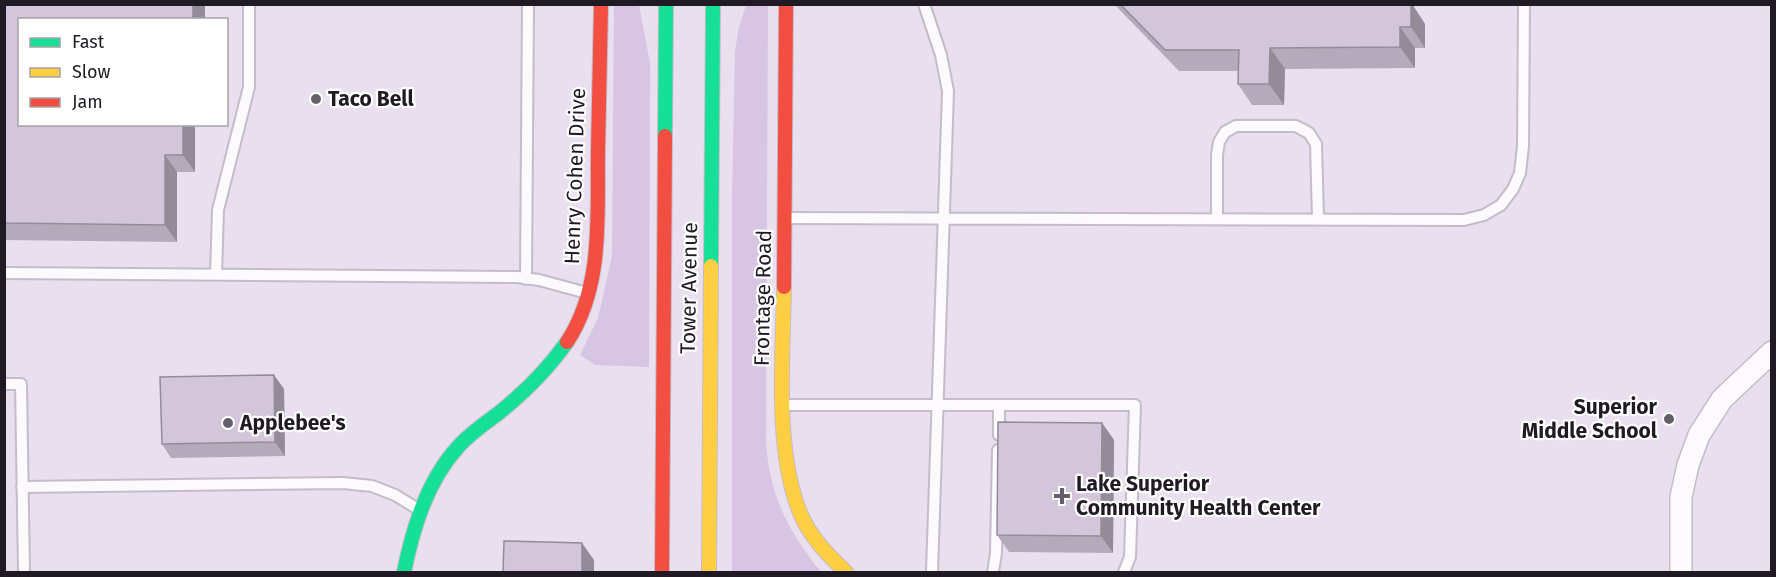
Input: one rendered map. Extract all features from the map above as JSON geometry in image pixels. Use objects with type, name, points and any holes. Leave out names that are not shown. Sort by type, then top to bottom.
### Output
[{"type":"street","name":"Henry Cohen Drive","points":[[404,573],[414,529],[435,480],[458,447],[530,387],[554,361],[579,320],[589,293],[597,231],[601,4]]},
{"type":"street","name":"Tower Avenue","points":[[662,573],[666,4]]},
{"type":"street","name":"Tower Avenue","points":[[709,573],[713,4]]},
{"type":"street","name":"Frontage Road","points":[[786,4],[783,405],[785,456],[793,497],[807,528],[821,547],[846,573]]},
{"type":"street","points":[[1681,573],[1681,497],[1688,465],[1699,435],[1722,399],[1772,352]]},
{"type":"lane","points":[[216,275],[218,210],[249,87],[249,4]]},
{"type":"lane","points":[[526,279],[528,4]]},
{"type":"lane","points":[[924,4],[941,55],[948,91],[932,573]]},
{"type":"lane","points":[[784,218],[1464,220],[1484,215],[1501,205],[1513,189],[1520,173],[1524,146],[1524,4]]},
{"type":"lane","points":[[1217,219],[1219,142],[1225,132],[1236,126],[1296,126],[1310,133],[1316,144],[1318,219]]},
{"type":"lane","points":[[4,273],[526,279],[589,293]]},
{"type":"lane","points":[[4,384],[21,384],[24,573]]},
{"type":"lane","points":[[783,405],[1135,405],[1130,557],[1124,573]]},
{"type":"lane","points":[[993,573],[996,553],[999,405]]},
{"type":"lane","points":[[22,487],[343,483],[372,486],[422,511]]},
{"type":"shaded area","points":[[614,5],[639,5],[650,63],[649,367],[595,365],[580,355],[598,318],[612,256]]},
{"type":"shaded area","points":[[746,5],[768,5],[766,443],[768,462],[776,496],[790,527],[821,572],[732,572],[732,196],[735,53],[738,31]]},
{"type":"building","points":[[4,4],[193,4],[193,18],[18,18],[18,126],[183,126],[183,155],[165,155],[165,225],[4,223]]},
{"type":"building","points":[[1120,4],[1411,4],[1411,27],[1400,27],[1400,47],[1270,48],[1269,84],[1238,84],[1239,50],[1165,50]]},
{"type":"building","name":"Applebee's","points":[[274,375],[275,442],[162,444],[160,377]]},
{"type":"building","name":"Lake Superior Community Health Center","points":[[998,422],[1102,423],[1101,536],[997,535]]},
{"type":"building","points":[[504,541],[582,543],[582,573],[503,573]]},
{"type":"traffic: fast","points":[[665,136],[666,4]]},
{"type":"traffic: fast","points":[[711,266],[713,4]]},
{"type":"traffic: fast","points":[[404,572],[423,506],[447,460],[468,437],[528,388],[567,342]]},
{"type":"traffic: slow","points":[[709,572],[711,266]]},
{"type":"traffic: slow","points":[[784,287],[783,433],[792,490],[801,515],[815,539],[846,572]]},
{"type":"traffic: jam","points":[[567,342],[579,320],[587,297],[596,249],[601,4]]},
{"type":"traffic: jam","points":[[784,287],[786,4]]},
{"type":"traffic: jam","points":[[662,572],[665,136]]},
{"type":"place","name":"Taco Bell","points":[[316,99]]},
{"type":"place","name":"Superior Middle School","points":[[1669,419]]},
{"type":"place","name":"Applebee's","points":[[228,423]]},
{"type":"place","name":"Lake Superior Community Health Center","points":[[1062,496]]}]
